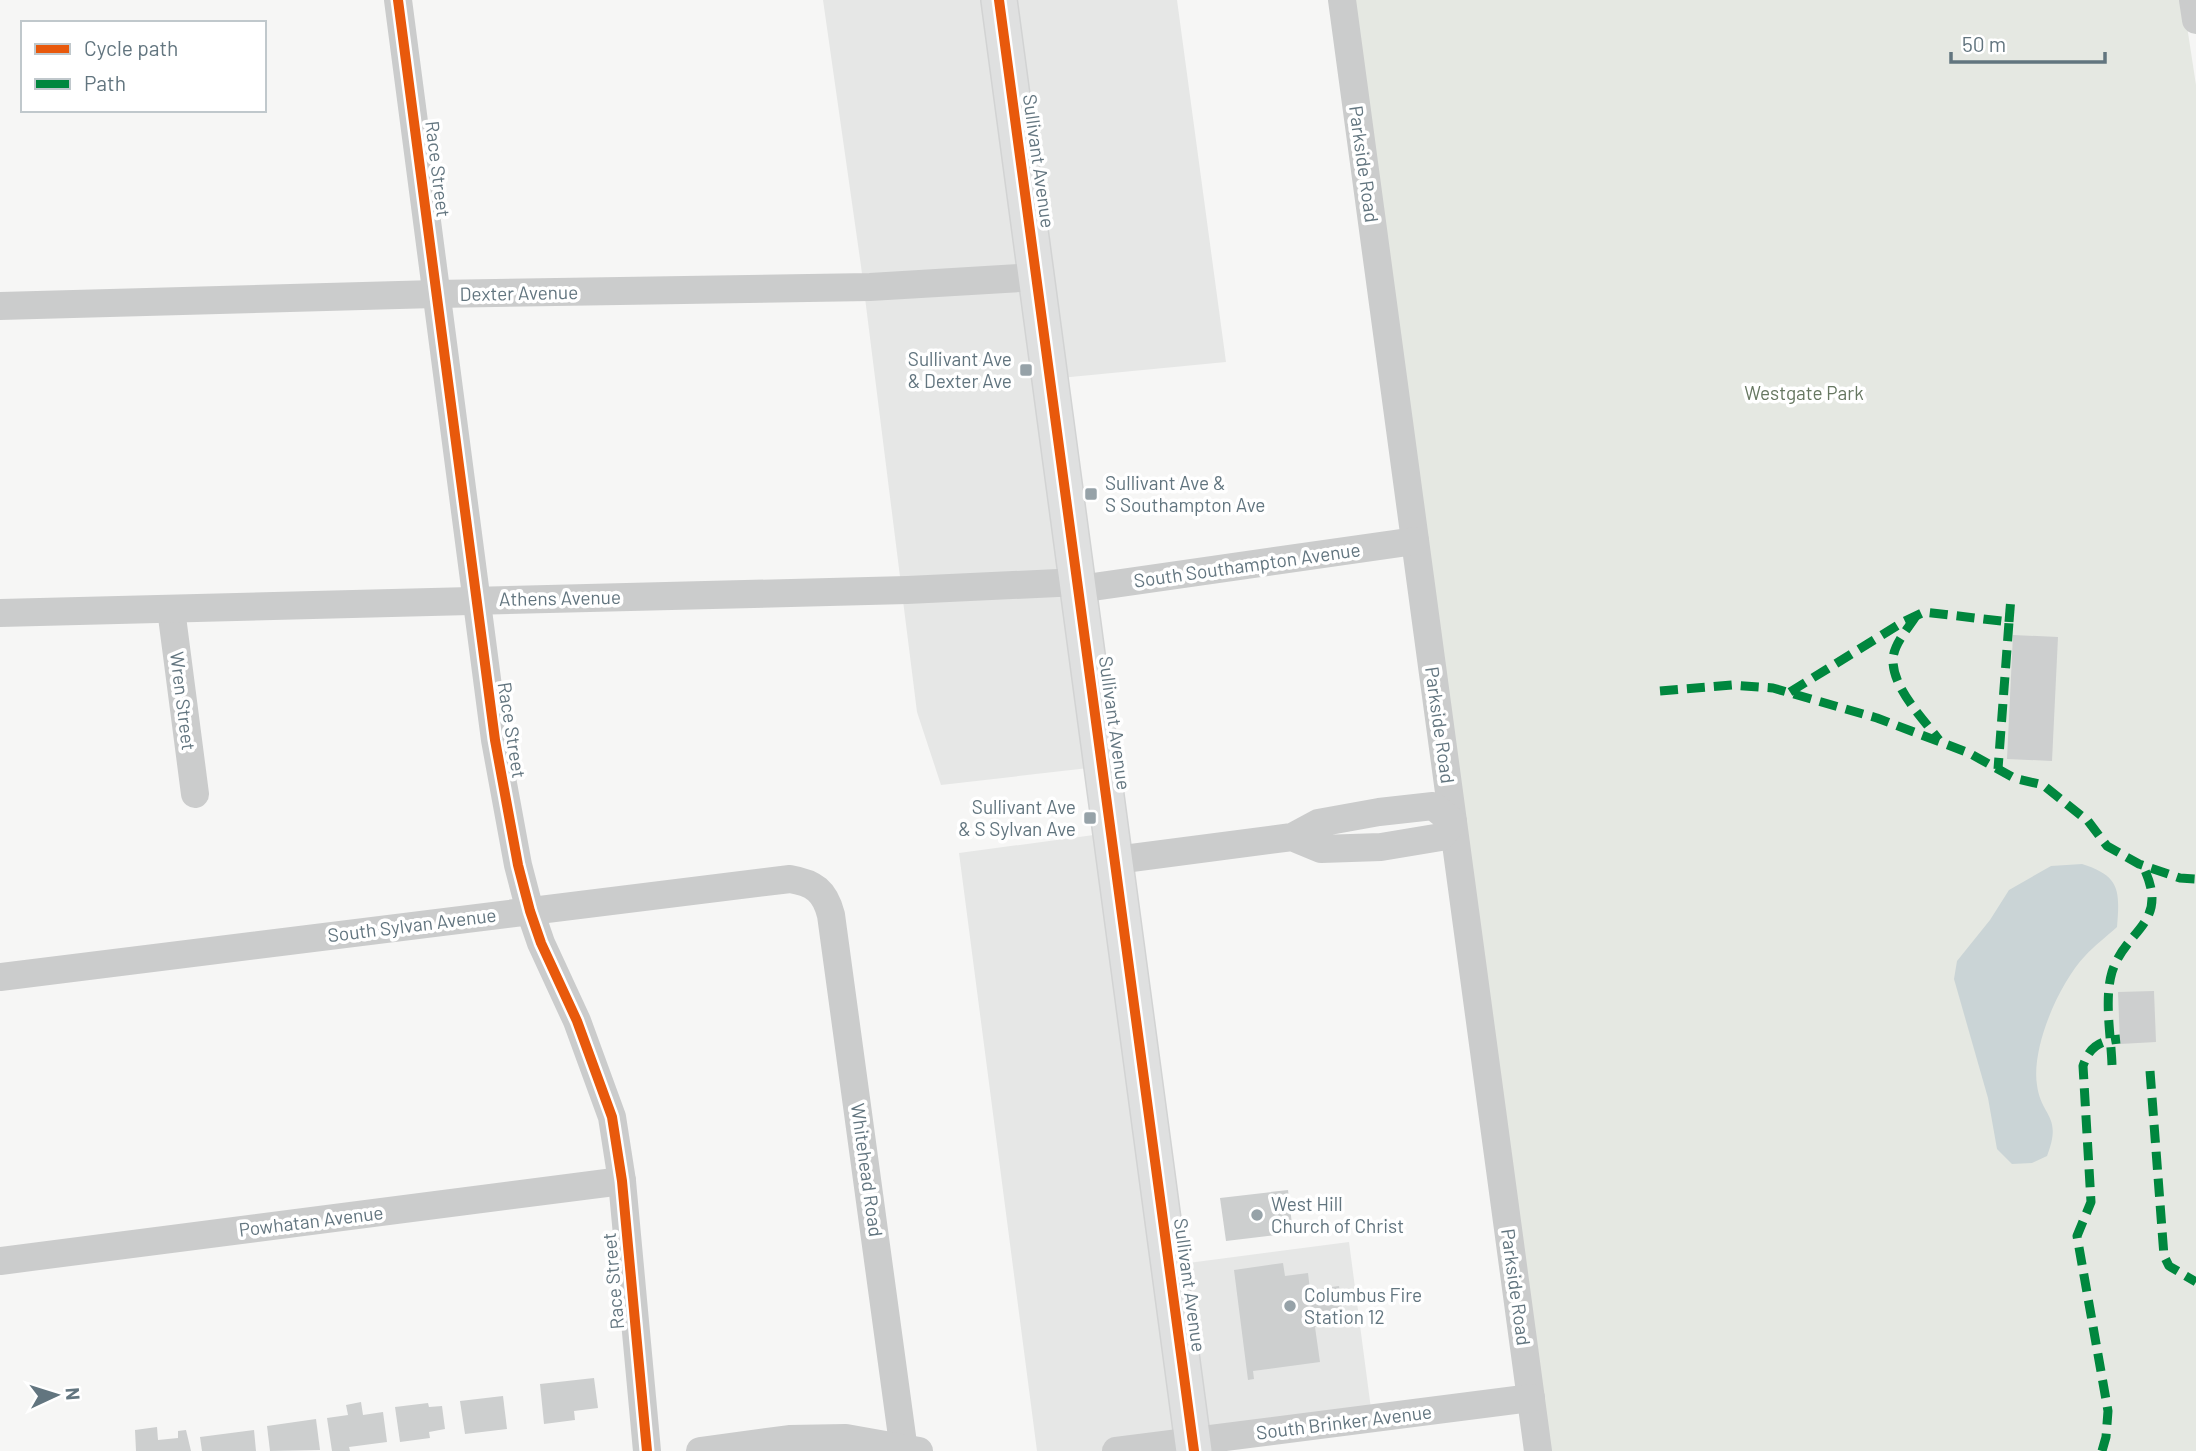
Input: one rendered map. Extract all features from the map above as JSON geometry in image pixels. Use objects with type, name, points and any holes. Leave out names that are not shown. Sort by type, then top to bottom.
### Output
[{"type":"main road","name":"Sullivant Avenue","points":[[999,0],[1194,1446]]},
{"type":"street","name":"Race Street","points":[[398,0],[495,740],[518,865],[530,911],[541,943],[577,1021],[612,1116],[622,1181],[647,1451]]},
{"type":"street","name":"Parkside Road","points":[[1342,0],[1538,1451]]},
{"type":"street","points":[[2193,0],[2196,20]]},
{"type":"street","name":"Dexter Avenue","points":[[0,306],[435,294],[870,287],[1037,276]]},
{"type":"street","name":"South Southampton Avenue","points":[[1079,585],[1415,541]]},
{"type":"street","name":"Athens Avenue","points":[[0,613],[1079,585]]},
{"type":"street","name":"Wren Street","points":[[171,609],[195,794]]},
{"type":"street","points":[[1116,860],[1292,837],[1321,849],[1381,847],[1441,837],[1453,822]]},
{"type":"street","name":"South Sylvan Avenue","points":[[0,977],[790,879],[812,884],[822,892]]},
{"type":"street","name":"Whitehead Road","points":[[822,892],[831,915],[909,1450]]},
{"type":"street","name":"Powhatan Avenue","points":[[0,1261],[622,1181]]},
{"type":"street","name":"South Brinker Avenue","points":[[1116,1451],[1194,1446],[1531,1398]]},
{"type":"street","points":[[700,1451],[789,1439],[846,1438],[909,1450]]},
{"type":"shaded area","points":[[823,0],[1177,0],[1226,362],[1060,378],[1106,766],[941,785],[917,712],[861,266]]},
{"type":"shaded area","points":[[1116,832],[1173,1265],[1349,1242],[1373,1424],[1199,1451],[1037,1451],[959,853]]},
{"type":"shaded area","points":[[2082,864],[2104,874],[2115,886],[2118,903],[2117,927],[2075,968],[2057,999],[2043,1035],[2036,1070],[2039,1096],[2052,1124],[2053,1132],[2047,1156],[2032,1163],[2012,1164],[1997,1149],[1988,1098],[1954,979],[1957,961],[1990,920],[2009,890],[2051,866]]},
{"type":"green space","name":"Westgate Park","points":[[1354,0],[2183,0],[2196,85],[2196,1451],[1549,1451]]},
{"type":"building","points":[[2013,635],[2058,637],[2052,761],[2007,759]]},
{"type":"building","points":[[2154,991],[2156,1042],[2120,1044],[2118,992]]},
{"type":"building","name":"West Hill Church of Christ","points":[[1288,1190],[1293,1233],[1226,1241],[1220,1198]]},
{"type":"building","name":"Columbus Fire Station 12","points":[[1283,1263],[1285,1276],[1308,1273],[1310,1290],[1339,1286],[1344,1323],[1315,1327],[1320,1362],[1253,1371],[1254,1379],[1248,1380],[1234,1270]]},
{"type":"building","points":[[594,1378],[598,1408],[574,1411],[575,1420],[544,1424],[540,1384]]},
{"type":"building","points":[[503,1396],[507,1429],[465,1434],[460,1401]]},
{"type":"building","points":[[361,1402],[363,1415],[383,1412],[387,1442],[349,1447],[350,1451],[332,1451],[327,1418],[348,1415],[346,1405]]},
{"type":"building","points":[[428,1403],[429,1407],[442,1406],[445,1429],[429,1432],[430,1438],[400,1442],[395,1407]]},
{"type":"building","points":[[316,1419],[320,1450],[270,1451],[267,1426]]},
{"type":"building","points":[[157,1427],[158,1440],[178,1438],[178,1431],[186,1430],[191,1451],[136,1451],[135,1430]]},
{"type":"building","points":[[254,1430],[256,1451],[202,1451],[200,1437]]},
{"type":"marked path","points":[[2009,622],[2011,597]]},
{"type":"marked path","points":[[1790,692],[1903,622],[1924,612],[2009,622],[1998,769]]},
{"type":"marked path","points":[[1916,616],[1896,647],[1894,670],[1903,692],[1939,740]]},
{"type":"marked path","points":[[1660,691],[1732,685],[1773,688],[1877,718],[1969,753],[2014,778],[2043,785],[2088,821],[2107,846],[2139,864],[2180,878],[2196,879]]},
{"type":"marked path","points":[[2112,1065],[2108,1006],[2110,983],[2118,957],[2149,913],[2152,901],[2150,885],[2143,866]]},
{"type":"marked path","points":[[2102,1451],[2108,1411],[2077,1236],[2091,1202],[2083,1066],[2096,1046],[2120,1039]]},
{"type":"marked path","points":[[2150,1071],[2164,1256],[2169,1266],[2196,1282]]},
{"type":"cycle path","points":[[398,0],[495,740],[518,865],[530,911],[541,943],[577,1021],[612,1117],[622,1181],[647,1451]]},
{"type":"cycle path","points":[[999,0],[1194,1451]]},
{"type":"place","name":"Sullivant Ave & Dexter Ave","points":[[1026,370]]},
{"type":"place","name":"Sullivant Ave & S Southampton Ave","points":[[1091,494]]},
{"type":"place","name":"Sullivant Ave & S Sylvan Ave","points":[[1090,818]]},
{"type":"place","name":"West Hill Church of Christ","points":[[1257,1215]]},
{"type":"place","name":"Columbus Fire Station 12","points":[[1290,1306]]}]
